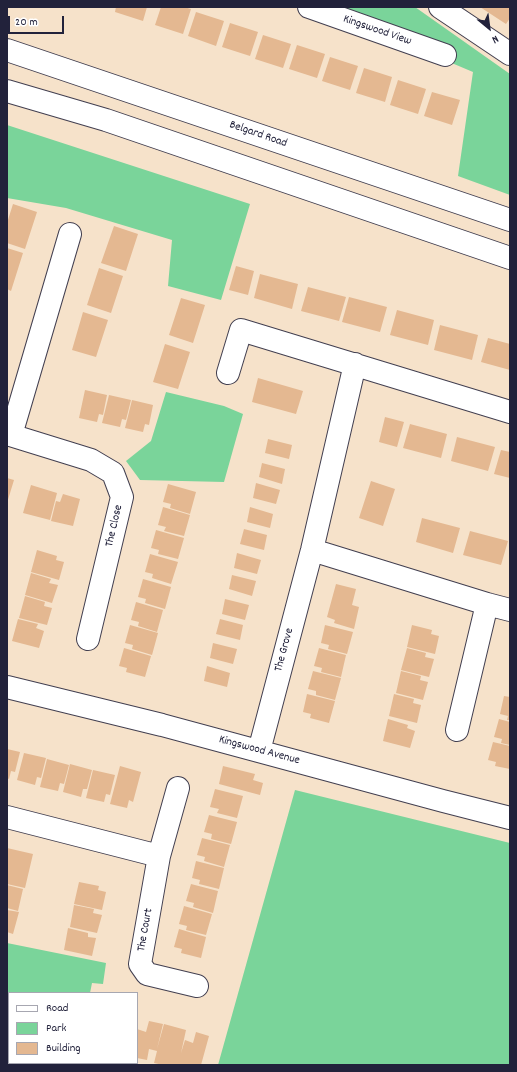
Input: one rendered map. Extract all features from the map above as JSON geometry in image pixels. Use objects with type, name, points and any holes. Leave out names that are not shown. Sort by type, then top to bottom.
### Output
[{"type":"street","name":"Kingswood View","points":[[309,7],[446,55]]},
{"type":"street","points":[[440,7],[510,54]]},
{"type":"street","name":"Belgard Road","points":[[7,50],[510,220]]},
{"type":"street","points":[[7,91],[106,120],[510,258]]},
{"type":"street","name":"The Close","points":[[70,234],[9,435],[91,460],[113,473],[122,496],[88,640]]},
{"type":"street","points":[[228,373],[241,330],[510,412]]},
{"type":"street","name":"The Grove","points":[[259,751],[312,550],[355,364]]},
{"type":"street","points":[[312,550],[510,610]]},
{"type":"street","points":[[457,730],[487,604]]},
{"type":"street","name":"Kingswood Avenue","points":[[7,687],[259,751],[510,818]]},
{"type":"street","name":"The Court","points":[[178,788],[159,856],[140,964],[147,974],[197,986]]},
{"type":"street","points":[[7,817],[159,856]]},
{"type":"green space","points":[[319,7],[415,7],[510,74],[510,195],[458,176],[473,72]]},
{"type":"green space","points":[[7,125],[250,204],[221,300],[168,286],[172,240],[66,208],[7,198]]},
{"type":"green space","points":[[166,392],[224,406],[243,414],[224,482],[140,480],[126,461],[151,441]]},
{"type":"green space","points":[[295,790],[510,843],[510,1065],[218,1065]]},
{"type":"green space","points":[[7,943],[106,963],[103,984],[92,983],[90,992],[8,992],[8,1064],[72,1064],[7,1065]]},
{"type":"building","points":[[116,7],[147,7],[143,21],[115,12]]},
{"type":"building","points":[[161,7],[184,7],[191,9],[183,34],[155,25]]},
{"type":"building","points":[[480,7],[510,7],[510,18],[506,24]]},
{"type":"building","points":[[196,12],[224,21],[216,46],[188,36]]},
{"type":"building","points":[[230,23],[258,32],[250,56],[222,47]]},
{"type":"building","points":[[263,35],[291,44],[283,68],[255,59]]},
{"type":"building","points":[[297,45],[325,54],[317,78],[289,69]]},
{"type":"building","points":[[330,57],[358,66],[350,90],[322,81]]},
{"type":"building","points":[[364,68],[392,77],[385,102],[356,93]]},
{"type":"building","points":[[398,80],[426,89],[418,114],[390,105]]},
{"type":"building","points":[[432,92],[460,100],[452,125],[424,116]]},
{"type":"building","points":[[13,204],[37,212],[25,249],[7,243],[7,223]]},
{"type":"building","points":[[114,226],[138,234],[126,271],[101,263]]},
{"type":"building","points":[[7,248],[23,253],[11,291],[7,289]]},
{"type":"building","points":[[236,266],[254,271],[248,295],[229,290]]},
{"type":"building","points":[[99,268],[123,276],[111,313],[87,305]]},
{"type":"building","points":[[260,274],[298,284],[292,309],[254,298]]},
{"type":"building","points":[[308,287],[346,297],[339,321],[301,311]]},
{"type":"building","points":[[349,297],[387,307],[380,332],[342,322]]},
{"type":"building","points":[[181,298],[205,305],[193,343],[169,335]]},
{"type":"building","points":[[397,310],[434,320],[428,345],[390,335]]},
{"type":"building","points":[[83,312],[108,320],[96,357],[72,350]]},
{"type":"building","points":[[440,325],[478,335],[472,360],[434,350]]},
{"type":"building","points":[[488,338],[510,344],[510,370],[481,362]]},
{"type":"building","points":[[165,344],[190,352],[178,389],[153,382]]},
{"type":"building","points":[[258,378],[303,391],[296,414],[252,402]]},
{"type":"building","points":[[85,390],[107,395],[103,415],[99,414],[97,422],[79,418]]},
{"type":"building","points":[[109,395],[131,400],[126,420],[122,419],[120,427],[102,423]]},
{"type":"building","points":[[132,400],[153,405],[149,425],[145,424],[143,432],[125,428]]},
{"type":"building","points":[[385,417],[404,422],[397,447],[379,442]]},
{"type":"building","points":[[410,424],[447,434],[441,458],[403,448]]},
{"type":"building","points":[[457,437],[495,447],[488,471],[451,461]]},
{"type":"building","points":[[268,439],[292,445],[289,459],[265,453]]},
{"type":"building","points":[[501,450],[510,452],[510,478],[494,474]]},
{"type":"building","points":[[262,463],[285,469],[282,484],[259,477]]},
{"type":"building","points":[[7,478],[14,480],[7,503]]},
{"type":"building","points":[[371,481],[395,489],[383,526],[359,518]]},
{"type":"building","points":[[256,483],[280,490],[276,504],[253,498]]},
{"type":"building","points":[[168,484],[196,492],[190,514],[170,508],[171,504],[163,502]]},
{"type":"building","points":[[31,485],[57,493],[50,520],[23,513]]},
{"type":"building","points":[[63,494],[80,499],[73,526],[51,521],[56,501],[60,502]]},
{"type":"building","points":[[163,507],[190,515],[184,536],[164,531],[166,527],[158,525]]},
{"type":"building","points":[[250,507],[273,514],[270,528],[247,522]]},
{"type":"building","points":[[422,518],[460,528],[453,553],[416,542]]},
{"type":"building","points":[[244,529],[267,535],[264,550],[240,544]]},
{"type":"building","points":[[156,530],[184,538],[178,559],[158,554],[159,550],[151,548]]},
{"type":"building","points":[[470,531],[508,541],[501,565],[463,555]]},
{"type":"building","points":[[37,550],[57,556],[56,560],[64,562],[59,580],[31,572]]},
{"type":"building","points":[[237,553],[261,560],[257,574],[234,568]]},
{"type":"building","points":[[150,554],[178,562],[171,584],[152,578],[153,574],[145,572]]},
{"type":"building","points":[[31,573],[51,579],[49,583],[58,585],[52,603],[25,595]]},
{"type":"building","points":[[232,575],[256,581],[252,596],[229,589]]},
{"type":"building","points":[[143,579],[171,587],[165,609],[145,603],[146,599],[138,597]]},
{"type":"building","points":[[336,584],[356,589],[352,605],[359,607],[354,629],[334,623],[335,620],[327,617]]},
{"type":"building","points":[[25,596],[45,602],[44,606],[52,608],[47,625],[19,618]]},
{"type":"building","points":[[225,599],[249,605],[245,620],[222,614]]},
{"type":"building","points":[[136,602],[163,610],[157,632],[138,626],[139,622],[131,620]]},
{"type":"building","points":[[18,619],[38,624],[36,628],[44,631],[39,648],[12,641]]},
{"type":"building","points":[[220,619],[243,625],[240,640],[216,634]]},
{"type":"building","points":[[130,625],[158,633],[152,655],[132,649],[133,645],[125,643]]},
{"type":"building","points":[[325,625],[353,632],[347,654],[328,649],[329,645],[321,643]]},
{"type":"building","points":[[412,625],[432,630],[431,634],[439,636],[435,654],[407,647]]},
{"type":"building","points":[[213,643],[237,649],[233,664],[210,658]]},
{"type":"building","points":[[124,648],[151,656],[145,677],[126,672],[127,668],[119,666]]},
{"type":"building","points":[[319,648],[346,655],[341,677],[321,672],[322,668],[314,666]]},
{"type":"building","points":[[407,648],[426,653],[425,657],[434,659],[429,677],[401,670]]},
{"type":"building","points":[[207,666],[230,673],[227,687],[204,681]]},
{"type":"building","points":[[313,671],[341,678],[335,700],[316,695],[316,691],[308,689]]},
{"type":"building","points":[[401,671],[421,676],[420,680],[428,682],[423,700],[396,693]]},
{"type":"building","points":[[307,694],[335,701],[329,723],[310,718],[311,714],[303,712]]},
{"type":"building","points":[[394,694],[414,699],[413,703],[421,705],[417,723],[389,716]]},
{"type":"building","points":[[504,696],[510,697],[510,720],[507,720],[508,716],[500,714]]},
{"type":"building","points":[[388,719],[408,725],[407,728],[415,731],[410,748],[383,741]]},
{"type":"building","points":[[499,719],[510,722],[510,745],[501,743],[502,739],[494,737]]},
{"type":"building","points":[[493,742],[510,746],[510,769],[495,766],[496,762],[488,760]]},
{"type":"building","points":[[7,749],[20,752],[15,772],[11,771],[9,779],[7,778]]},
{"type":"building","points":[[24,753],[46,758],[41,778],[37,777],[35,785],[17,780]]},
{"type":"building","points":[[47,759],[69,765],[64,784],[60,783],[58,791],[40,787]]},
{"type":"building","points":[[70,764],[92,770],[87,789],[83,789],[81,797],[63,792]]},
{"type":"building","points":[[120,766],[141,772],[133,802],[129,800],[127,808],[110,804]]},
{"type":"building","points":[[223,766],[255,774],[253,780],[263,783],[260,795],[219,784]]},
{"type":"building","points":[[93,770],[115,775],[110,795],[106,794],[104,802],[86,798]]},
{"type":"building","points":[[215,789],[243,796],[237,818],[217,813],[219,809],[210,807]]},
{"type":"building","points":[[209,815],[237,822],[231,844],[211,839],[212,834],[204,832]]},
{"type":"building","points":[[202,838],[230,845],[224,867],[204,861],[205,857],[197,855]]},
{"type":"building","points":[[7,848],[33,854],[25,888],[7,884]]},
{"type":"building","points":[[196,861],[224,868],[219,889],[199,884],[200,880],[192,878]]},
{"type":"building","points":[[79,882],[99,886],[98,890],[106,892],[102,910],[74,904]]},
{"type":"building","points":[[191,884],[218,891],[213,913],[193,907],[194,903],[186,901]]},
{"type":"building","points":[[7,885],[23,889],[18,911],[7,908]]},
{"type":"building","points":[[74,905],[94,909],[93,913],[102,915],[97,933],[70,927]]},
{"type":"building","points":[[184,906],[212,914],[206,935],[186,930],[187,926],[179,924]]},
{"type":"building","points":[[7,910],[19,912],[13,934],[7,932]]},
{"type":"building","points":[[68,928],[88,933],[88,937],[96,938],[92,956],[64,950]]},
{"type":"building","points":[[179,929],[206,937],[201,958],[181,953],[182,949],[174,947]]},
{"type":"building","points":[[149,1021],[163,1024],[157,1049],[164,1024],[186,1030],[181,1053],[185,1040],[193,1043],[196,1032],[209,1036],[201,1065],[163,1065],[154,1063],[157,1051],[149,1049],[147,1060],[138,1058],[138,1029],[146,1032]]}]
